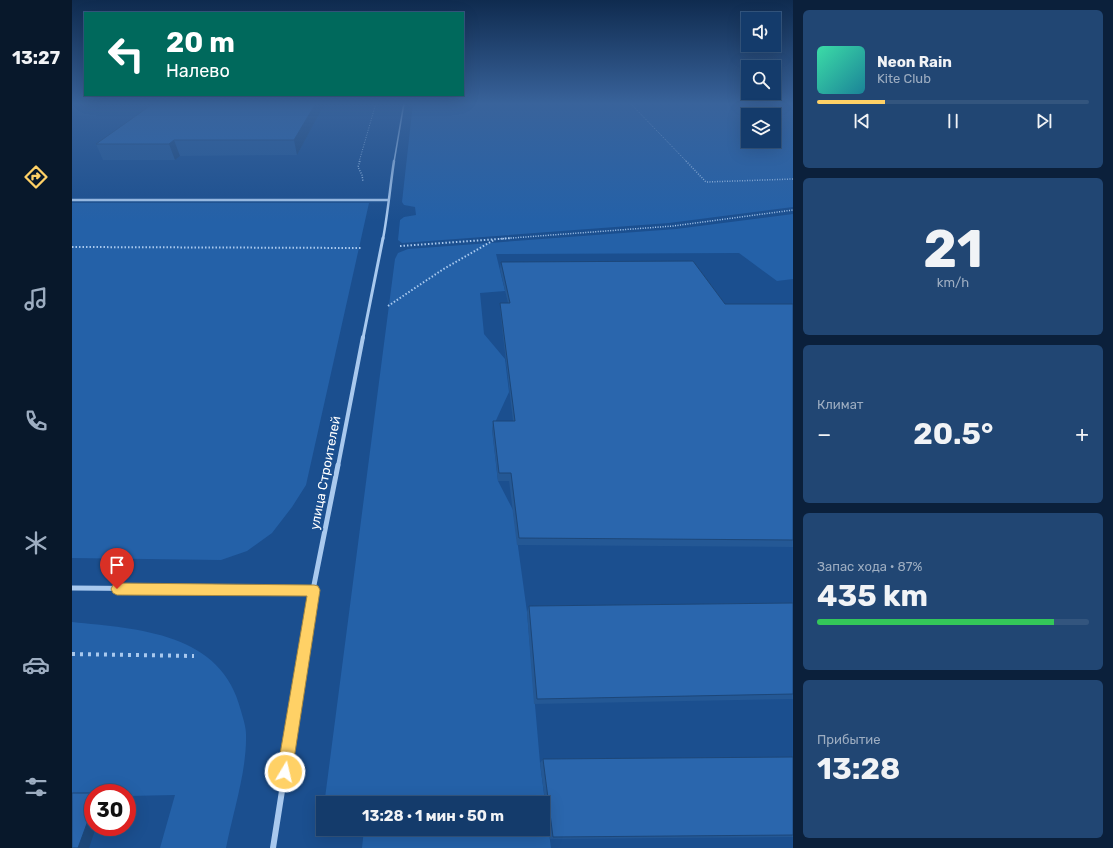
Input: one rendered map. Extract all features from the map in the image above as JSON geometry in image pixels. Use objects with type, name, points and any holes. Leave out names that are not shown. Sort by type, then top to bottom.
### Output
[{"type":"street","name":"улица Строителей","points":[[272,848],[314,590],[365,321],[388,212],[388,200],[397,143]]},
{"type":"street","points":[[72,200],[388,200]]},
{"type":"street","points":[[72,588],[314,590]]},
{"type":"path","points":[[361,200],[362,175],[358,167],[365,143]]},
{"type":"path","points":[[668,143],[706,182],[793,179]]},
{"type":"path","points":[[72,248],[381,248],[673,226],[793,210]]},
{"type":"path","points":[[365,321],[442,270],[497,239]]},
{"type":"path","points":[[72,654],[194,656]]},
{"type":"shaded area","points":[[409,143],[741,143],[741,148],[781,148],[781,143],[793,143],[793,207],[669,223],[402,243],[398,240],[400,220],[404,217],[416,215],[415,207],[404,205],[402,202]]},
{"type":"shaded area","points":[[72,203],[369,203],[306,485],[292,507],[272,533],[247,551],[221,560],[72,558]]},
{"type":"shaded area","points":[[793,214],[793,279],[777,281],[739,253],[496,254],[505,291],[480,293],[484,334],[505,359],[509,392],[492,429],[498,481],[513,510],[527,612],[544,796],[325,796],[395,259],[398,253],[408,249],[676,229]]},
{"type":"shaded area","points":[[72,622],[149,632],[174,640],[197,650],[216,665],[231,685],[241,711],[246,731],[246,748],[242,777],[226,848],[160,848],[175,795],[136,796],[136,784],[84,784],[84,796],[72,797]]},
{"type":"shaded area","points":[[363,836],[549,836],[551,848],[362,848]]},
{"type":"building","points":[[98,143],[171,143],[169,144],[96,144]]},
{"type":"building","points":[[693,261],[725,304],[793,304],[793,540],[519,538],[511,473],[499,473],[493,421],[515,421],[500,303],[510,303],[501,262]]},
{"type":"building","points":[[793,603],[793,694],[537,699],[529,606]]},
{"type":"building","points":[[793,757],[793,835],[553,837],[550,814],[550,796],[548,796],[543,759]]},
{"type":"building","points":[[72,793],[84,793],[84,832],[78,848],[72,848]]},
{"type":"route","points":[[117,589],[314,590],[285,772]]}]
